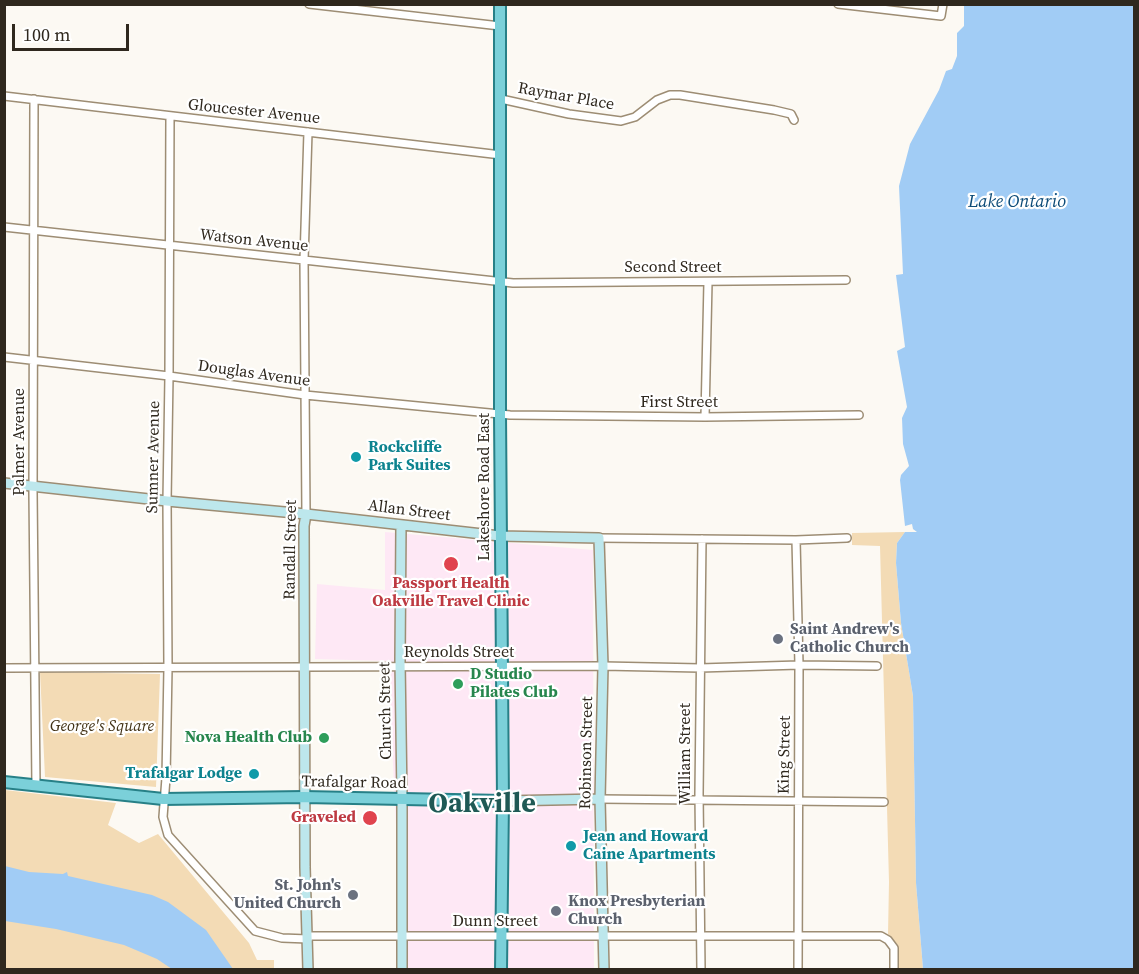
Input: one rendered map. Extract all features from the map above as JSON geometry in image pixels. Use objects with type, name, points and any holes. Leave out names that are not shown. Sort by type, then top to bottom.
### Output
[{"type":"main road","name":"Lakeshore Road East","points":[[500,4],[500,536],[503,801],[501,969]]},
{"type":"main road","name":"Trafalgar Road","points":[[4,782],[163,799],[304,797],[503,801]]},
{"type":"street","points":[[309,4],[500,26]]},
{"type":"street","points":[[838,4],[940,16],[943,4]]},
{"type":"street","name":"Raymar Place","points":[[501,99],[569,114],[621,121],[635,117],[657,100],[670,95],[680,95],[774,110],[791,114],[794,120]]},
{"type":"street","name":"Gloucester Avenue","points":[[4,96],[501,155]]},
{"type":"street","name":"Palmer Avenue","points":[[34,99],[33,668],[36,786]]},
{"type":"street","name":"Sumner Avenue","points":[[163,799],[166,778],[168,668],[170,116]]},
{"type":"street","name":"Randall Street","points":[[308,132],[304,260],[306,514],[304,526],[304,867],[308,969]]},
{"type":"street","name":"Watson Avenue","points":[[4,227],[501,282]]},
{"type":"street","name":"Second Street","points":[[501,282],[846,280]]},
{"type":"street","points":[[705,417],[708,282]]},
{"type":"street","name":"Douglas Avenue","points":[[4,357],[169,376],[305,395],[500,414]]},
{"type":"street","name":"First Street","points":[[500,414],[705,417],[859,415]]},
{"type":"street","name":"Allan Street","points":[[4,483],[500,536],[796,540],[847,538]]},
{"type":"street","name":"Church Street","points":[[401,525],[402,969]]},
{"type":"street","name":"Robinson Street","points":[[599,538],[603,666],[600,799],[604,969]]},
{"type":"street","name":"William Street","points":[[701,969],[699,801],[702,538]]},
{"type":"street","name":"King Street","points":[[796,540],[799,665],[798,969]]},
{"type":"street","name":"Reynolds Street","points":[[4,668],[877,666]]},
{"type":"street","name":"Dunn Street","points":[[163,799],[163,817],[168,835],[255,931],[282,938],[501,935],[881,936],[894,948],[894,969]]},
{"type":"street","name":"Trafalgar Road","points":[[503,801],[600,799],[884,802]]},
{"type":"shaded area","points":[[385,532],[593,550],[594,969],[403,969],[388,661],[315,659],[317,584],[385,590]]},
{"type":"green space","points":[[905,532],[897,543],[896,563],[901,623],[913,696],[916,883],[923,969],[899,969],[898,945],[888,934],[889,882],[880,546],[852,545],[852,533]]},
{"type":"green space","name":"George's Square","points":[[40,672],[160,674],[156,787],[45,777]]},
{"type":"green space","points":[[5,790],[116,803],[108,825],[139,843],[158,834],[249,943],[257,960],[274,960],[274,969],[5,970]]},
{"type":"water","name":"Lake Ontario","points":[[964,5],[1134,5],[1134,969],[923,969],[916,883],[913,696],[901,623],[896,563],[897,543],[905,532],[917,532],[913,529],[912,524],[905,526],[900,480],[901,475],[909,466],[903,444],[902,418],[907,407],[897,351],[905,347],[896,275],[903,274],[899,186],[910,144],[939,90],[946,71],[952,69],[957,56],[957,33],[964,26]]},
{"type":"water","points":[[5,866],[29,872],[63,874],[67,872],[68,876],[152,895],[168,902],[206,930],[233,969],[172,969],[157,959],[124,945],[56,929],[5,921]]},
{"type":"place","name":"Rockcliffe Park Suites","points":[[356,457]]},
{"type":"place","name":"Passport Health Oakville Travel Clinic","points":[[451,564]]},
{"type":"place","name":"Saint Andrew's Catholic Church","points":[[778,639]]},
{"type":"place","name":"D Studio Pilates Club","points":[[458,684]]},
{"type":"place","name":"Nova Health Club","points":[[324,738]]},
{"type":"place","name":"Trafalgar Lodge","points":[[254,774]]},
{"type":"place","name":"Graveled","points":[[370,818]]},
{"type":"place","name":"Jean and Howard Caine Apartments","points":[[571,846]]},
{"type":"place","name":"St. John's United Church","points":[[353,895]]},
{"type":"place","name":"Knox Presbyterian Church","points":[[556,911]]},
{"type":"district","name":"Oakville","points":[[482,805]]}]
